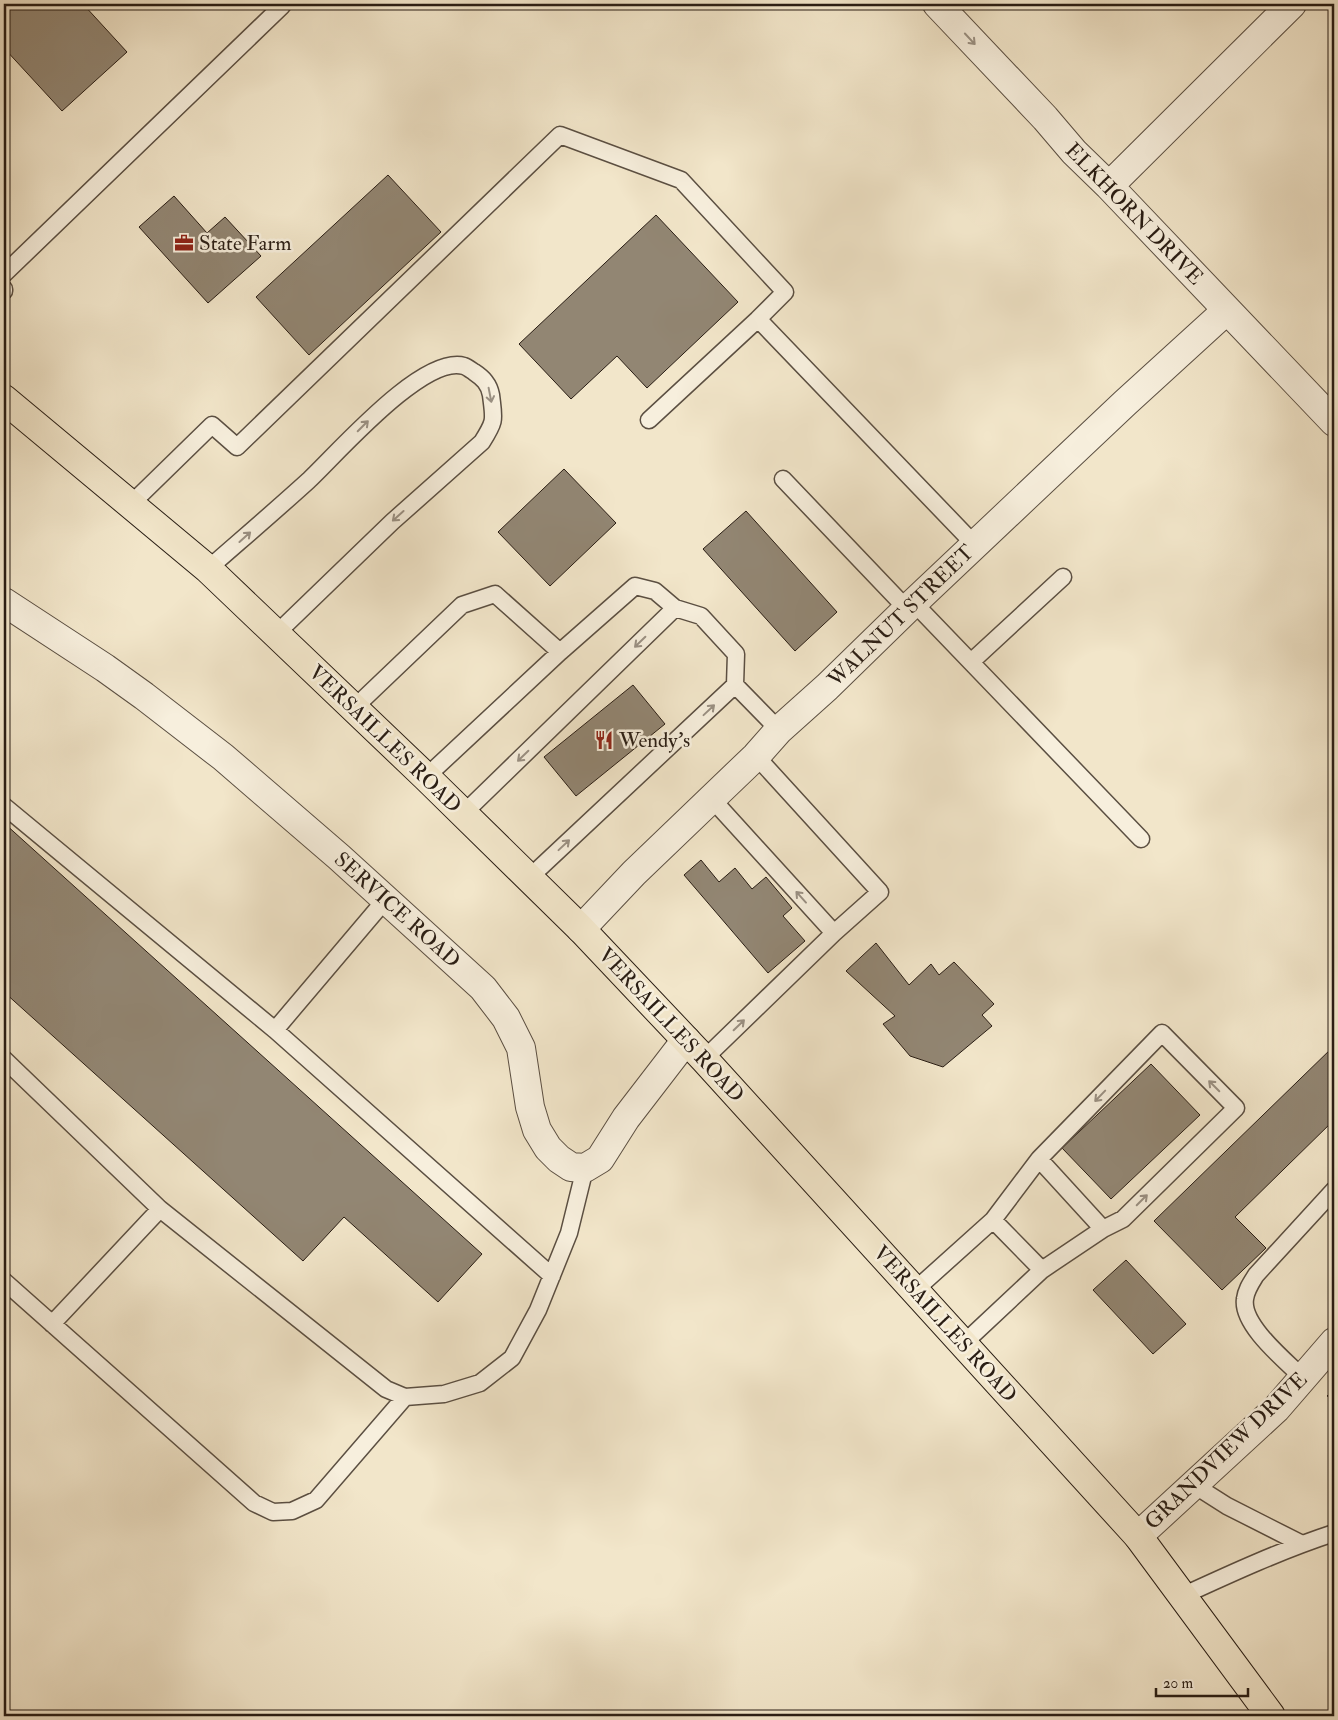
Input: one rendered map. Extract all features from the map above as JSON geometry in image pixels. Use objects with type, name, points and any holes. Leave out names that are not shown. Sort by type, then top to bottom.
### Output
[{"type":"highway","name":"VERSAILLES ROAD","points":[[4,399],[208,569],[426,777],[581,929],[695,1050],[1138,1536],[1271,1716]]},
{"type":"street","name":"ELKHORN DRIVE","points":[[937,4],[1045,118],[1074,152],[1109,186],[1334,422]]},
{"type":"street","points":[[1109,186],[1292,4]]},
{"type":"street","name":"WALNUT STREET","points":[[581,929],[634,873],[756,756],[779,730],[828,687],[1125,403],[1227,310]]},
{"type":"street","name":"SERVICE ROAD","points":[[4,602],[105,668],[184,726],[262,790],[386,899],[483,988],[506,1018],[521,1048],[530,1107],[537,1130],[548,1148],[559,1159],[571,1167],[586,1168]]},
{"type":"street","points":[[586,1168],[600,1159],[626,1118],[695,1050]]},
{"type":"street","name":"GRANDVIEW DRIVE","points":[[1138,1536],[1276,1410],[1334,1342]]},
{"type":"lane","points":[[4,274],[282,6],[279,4]]},
{"type":"lane","points":[[131,504],[212,425],[237,447],[560,135],[681,180],[785,292],[648,420]]},
{"type":"lane","points":[[758,319],[975,545]]},
{"type":"lane","points":[[208,569],[309,480],[371,418],[408,385],[449,366],[464,366],[483,378],[489,388],[494,418],[482,442],[392,522],[276,634]]},
{"type":"lane","points":[[783,479],[911,606],[971,662],[1141,839]]},
{"type":"lane","points":[[971,662],[1063,578]]},
{"type":"lane","points":[[426,777],[560,652],[635,586],[655,591],[675,608],[701,616],[736,654],[735,685],[528,878]]},
{"type":"lane","points":[[353,708],[462,605],[495,594],[560,652]]},
{"type":"lane","points":[[463,814],[675,608]]},
{"type":"lane","points":[[735,685],[779,730]]},
{"type":"lane","points":[[695,1050],[880,892],[756,756]]},
{"type":"lane","points":[[712,798],[834,933]]},
{"type":"lane","points":[[4,806],[275,1030],[552,1276]]},
{"type":"lane","points":[[275,1030],[386,899]]},
{"type":"lane","points":[[914,1291],[993,1220],[1039,1159],[1162,1033],[1236,1108],[1123,1219],[1103,1229],[1042,1270],[963,1344]]},
{"type":"lane","points":[[4,1059],[160,1209],[386,1389],[405,1397],[444,1394],[480,1383],[512,1358],[538,1310],[569,1233],[586,1168]]},
{"type":"lane","points":[[1039,1159],[1103,1229]]},
{"type":"lane","points":[[1303,1378],[1259,1334],[1248,1317],[1244,1301],[1247,1288],[1256,1275],[1334,1190]]},
{"type":"lane","points":[[52,1324],[160,1209]]},
{"type":"lane","points":[[993,1220],[1042,1270]]},
{"type":"lane","points":[[4,1281],[254,1503],[274,1512],[292,1511],[316,1500],[405,1397]]},
{"type":"lane","points":[[1194,1485],[1227,1506],[1302,1544]]},
{"type":"lane","points":[[1182,1596],[1239,1569],[1302,1544],[1334,1534]]},
{"type":"building","points":[[4,4],[83,4],[127,52],[62,111],[4,48]]},
{"type":"building","points":[[388,175],[441,232],[309,355],[256,297]]},
{"type":"building","points":[[174,196],[207,233],[225,217],[261,256],[208,303],[139,227]]},
{"type":"building","points":[[656,215],[738,302],[647,388],[617,356],[571,399],[519,344]]},
{"type":"building","points":[[564,469],[616,523],[550,586],[498,532]]},
{"type":"building","points":[[746,511],[837,612],[795,651],[703,549]]},
{"type":"building","name":"Wendy's","points":[[633,685],[665,724],[576,796],[544,757]]},
{"type":"building","points":[[4,823],[482,1254],[438,1302],[344,1217],[303,1261],[4,992]]},
{"type":"building","points":[[701,860],[719,882],[735,868],[752,889],[766,877],[792,908],[783,916],[805,941],[768,973],[684,875]]},
{"type":"building","points":[[876,943],[909,985],[931,964],[939,975],[954,962],[994,1004],[982,1015],[992,1026],[943,1067],[910,1056],[883,1024],[895,1016],[846,971]]},
{"type":"building","points":[[1334,1046],[1334,1120],[1235,1217],[1266,1248],[1222,1290],[1154,1221]]},
{"type":"building","points":[[1151,1064],[1200,1115],[1111,1199],[1062,1148]]},
{"type":"building","points":[[1126,1260],[1186,1324],[1153,1354],[1093,1290]]},
{"type":"building","points":[[1334,1389],[1334,1400],[1327,1396]]},
{"type":"place","name":"State Farm","points":[[184,243]]},
{"type":"place","name":"Wendy's","points":[[604,740]]}]
